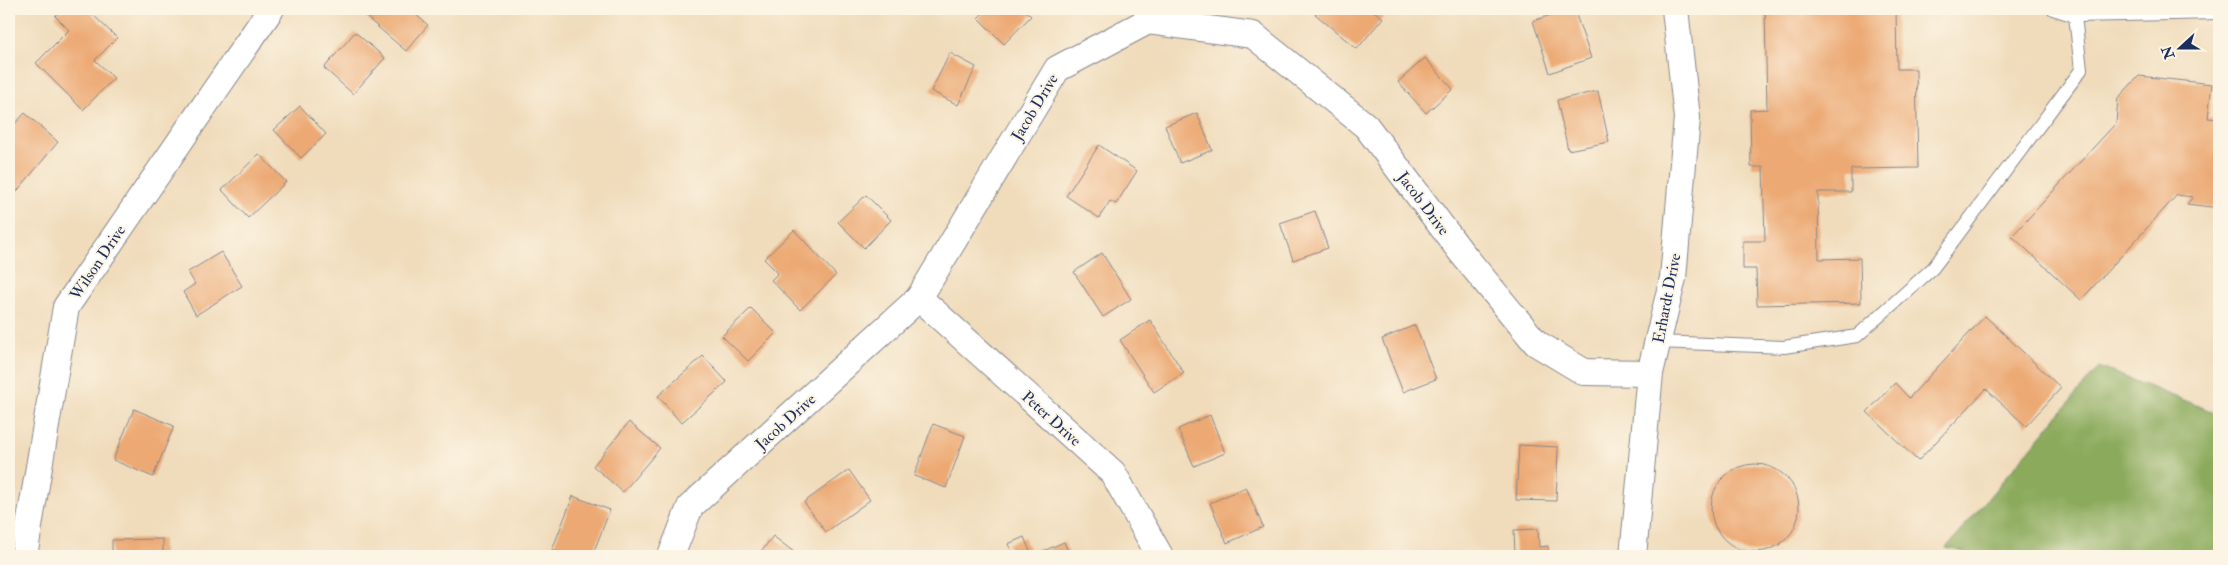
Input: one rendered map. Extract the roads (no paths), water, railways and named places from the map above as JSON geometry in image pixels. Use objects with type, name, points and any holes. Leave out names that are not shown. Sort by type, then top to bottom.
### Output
[{"type":"street","name":"Wilson Drive","points":[[24,556],[66,307],[271,9]]},
{"type":"street","name":"Erhardt Drive","points":[[1633,556],[1650,373],[1673,278],[1687,118],[1675,9]]},
{"type":"street","name":"Jacob Drive","points":[[670,556],[690,507],[919,298],[1057,69],[1148,21],[1253,35],[1366,126],[1461,252],[1536,343],[1584,372],[1650,373]]},
{"type":"street","name":"Peter Drive","points":[[919,298],[1113,473],[1160,556]]},
{"type":"lane","points":[[2053,9],[2076,16],[2219,13]]},
{"type":"lane","points":[[1657,342],[1784,347],[1856,336],[1933,268],[2082,70],[2076,16]]}]
